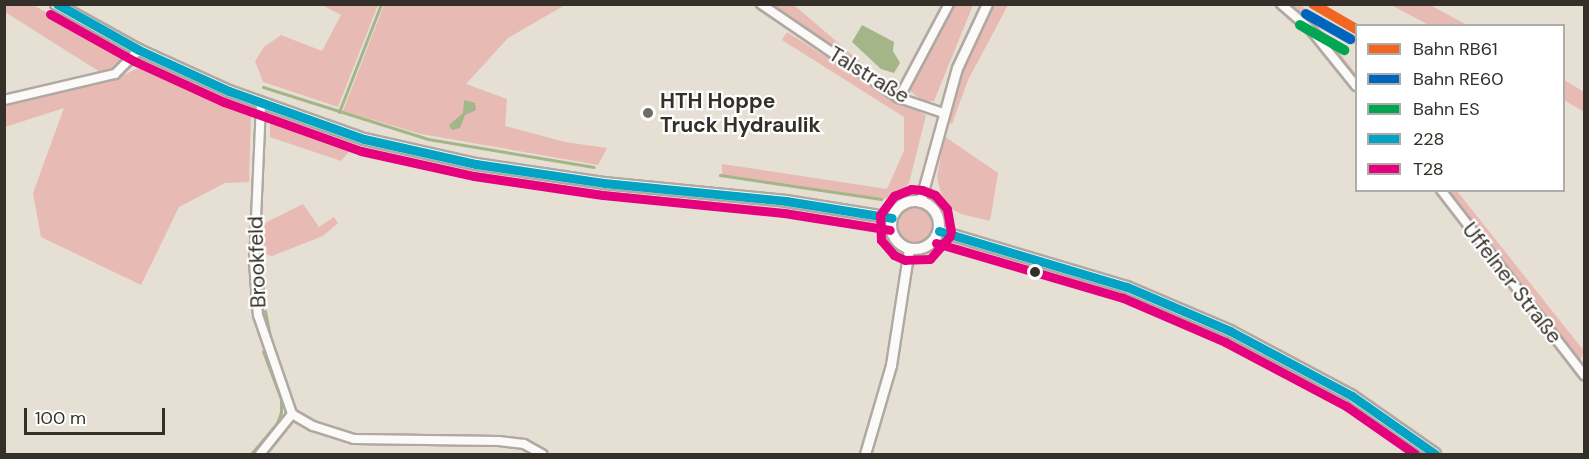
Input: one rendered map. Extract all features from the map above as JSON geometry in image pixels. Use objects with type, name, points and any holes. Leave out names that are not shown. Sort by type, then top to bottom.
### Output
[{"type":"main road","points":[[56,4],[139,50],[261,104],[364,139],[476,164],[604,183],[786,201],[892,218]]},
{"type":"main road","points":[[920,202],[937,216],[939,231],[925,248],[909,249],[896,241],[892,218],[906,203],[920,202]]},
{"type":"main road","points":[[939,231],[1116,284],[1189,312],[1300,367],[1435,454]]},
{"type":"street","name":"Talstraße","points":[[761,4],[899,98],[943,113]]},
{"type":"street","points":[[899,98],[949,4]]},
{"type":"street","points":[[920,202],[957,68],[987,4]]},
{"type":"street","points":[[1281,4],[1311,30],[1355,85]]},
{"type":"street","points":[[4,99],[116,74],[139,50]]},
{"type":"street","name":"Brookfeld","points":[[261,104],[254,262],[258,315],[292,414]]},
{"type":"street","name":"Uffelner Straße","points":[[1443,192],[1584,375]]},
{"type":"street","points":[[865,454],[891,365],[909,249]]},
{"type":"street","points":[[260,454],[292,414],[313,426],[354,439],[499,441],[524,444],[542,454]]},
{"type":"shaded area","points":[[4,5],[33,5],[125,56],[115,69],[100,72],[5,12]]},
{"type":"shaded area","points":[[322,5],[378,5],[338,107],[263,82],[255,61],[264,47],[281,35],[322,51],[341,15]]},
{"type":"shaded area","points":[[384,5],[565,5],[508,38],[466,84],[507,99],[505,126],[565,142],[607,148],[598,165],[421,134],[343,111]]},
{"type":"shaded area","points":[[771,5],[794,5],[887,85]]},
{"type":"shaded area","points":[[953,5],[973,5],[934,101],[923,101],[911,92],[911,83]]},
{"type":"shaded area","points":[[992,5],[1008,5],[968,80],[952,124],[946,122],[953,93]]},
{"type":"shaded area","points":[[1284,5],[1299,5],[1355,35],[1355,45],[1319,27],[1355,73],[1355,81]]},
{"type":"shaded area","points":[[1391,5],[1430,5],[1465,24],[1427,24]]},
{"type":"shaded area","points":[[862,25],[894,42],[893,51],[900,63],[894,73],[881,69],[852,42]]},
{"type":"shaded area","points":[[787,32],[894,100],[926,115],[909,183],[900,192],[882,200],[722,177],[722,164],[887,189],[904,151],[904,117],[782,40]]},
{"type":"shaded area","points":[[144,65],[251,115],[249,182],[225,183],[179,207],[141,285],[41,237],[33,193],[64,108],[5,127],[4,104],[120,77]]},
{"type":"shaded area","points":[[1565,81],[1584,92],[1584,112],[1565,101]]},
{"type":"shaded area","points":[[464,100],[475,103],[476,110],[465,115],[460,128],[452,130],[449,125],[463,113]]},
{"type":"shaded area","points":[[270,122],[351,149],[341,161],[270,137]]},
{"type":"shaded area","points":[[944,136],[998,173],[990,221],[961,214],[950,208],[942,196],[937,178]]},
{"type":"shaded area","points":[[1444,192],[1458,192],[1584,351],[1579,363]]},
{"type":"shaded area","points":[[303,204],[319,227],[334,217],[338,223],[323,236],[272,256],[264,254],[263,224]]},
{"type":"shaded area","points":[[915,208],[927,213],[932,225],[927,237],[915,242],[903,237],[898,225],[903,213]]},
{"type":"waterway","points":[[339,112],[381,4]]},
{"type":"waterway","points":[[263,87],[428,139],[594,167]]},
{"type":"waterway","points":[[720,175],[881,199]]},
{"type":"waterway","points":[[260,212],[260,229]]},
{"type":"waterway","points":[[260,248],[264,301]]},
{"type":"waterway","points":[[265,311],[270,336]]},
{"type":"waterway","points":[[251,454],[277,423],[281,412],[281,399],[263,351]]},
{"type":"rail line","name":"RB61","points":[[1313,4],[1355,28]]},
{"type":"rail line","name":"RE60","points":[[1306,14],[1350,39]]},
{"type":"rail line","name":"ES","points":[[1300,25],[1344,50]]},
{"type":"transit line","name":"228","points":[[57,4],[139,50],[229,91],[364,139],[476,164],[604,183],[786,201],[892,218]]},
{"type":"transit line","name":"T28","points":[[50,14],[134,61],[224,102],[361,151],[474,176],[603,195],[784,213],[890,230]]},
{"type":"transit line","name":"T28","points":[[950,236],[930,259],[905,260],[894,255],[881,240],[880,215],[894,196],[911,189],[922,190],[935,195],[947,209],[951,232]]},
{"type":"transit line","name":"228","points":[[939,231],[1127,287],[1230,331],[1352,396],[1435,454]]},
{"type":"transit line","name":"T28","points":[[936,243],[1123,298],[1225,342],[1346,406],[1415,454]]},
{"type":"place","name":"HTH Hoppe Truck Hydraulik","points":[[648,113]]}]
